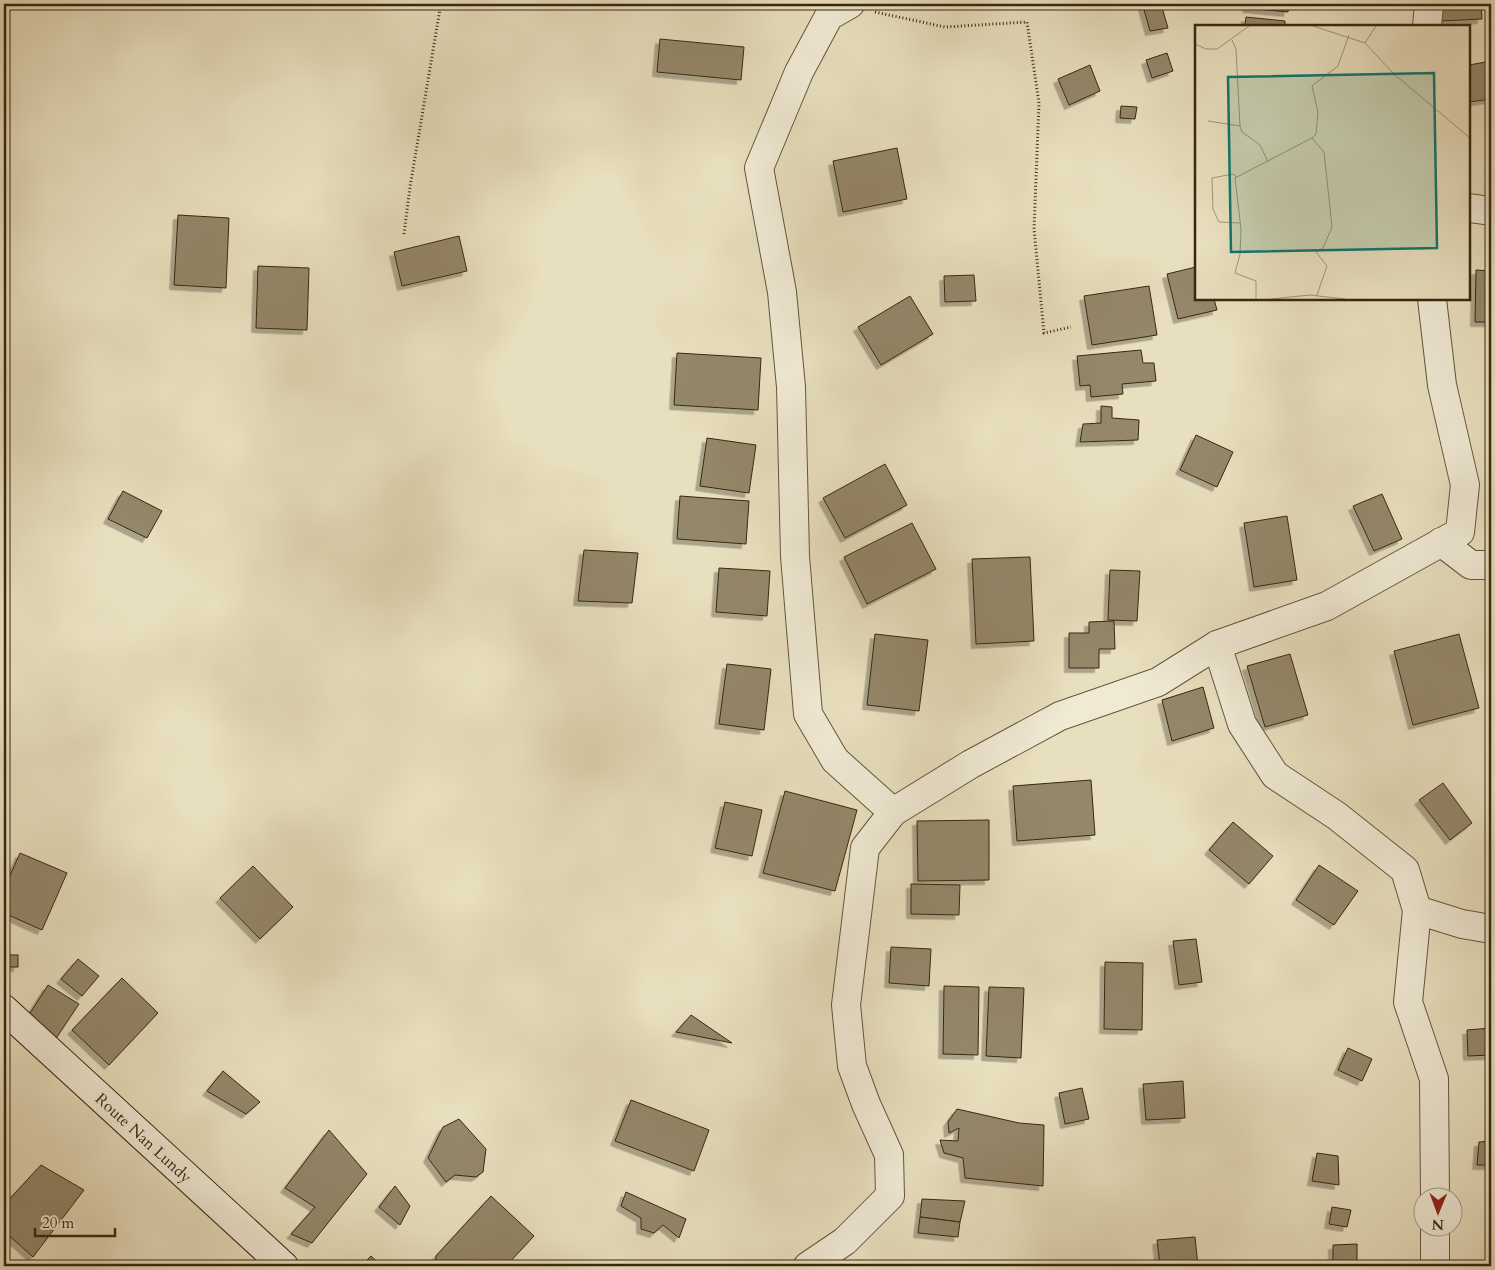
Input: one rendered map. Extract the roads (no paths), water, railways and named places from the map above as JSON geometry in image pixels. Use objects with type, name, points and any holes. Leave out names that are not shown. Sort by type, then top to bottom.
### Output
[{"type":"street","points":[[1427,25],[1428,4]]},
{"type":"street","points":[[848,5],[829,16],[799,72],[759,168],[782,292],[791,387],[795,556],[808,714],[835,760],[893,812]]},
{"type":"street","points":[[1470,208],[1491,211]]},
{"type":"street","points":[[808,1266],[845,1241],[890,1196],[888,1154],[852,1066],[846,1005],[865,848],[893,812],[971,764],[1060,716],[1158,682],[1217,645],[1327,606],[1460,532],[1465,485],[1442,385],[1432,300]]},
{"type":"street","points":[[1441,542],[1471,565],[1491,564]]},
{"type":"street","points":[[1217,645],[1242,724],[1274,775],[1337,816],[1405,870],[1417,910],[1408,1002],[1434,1079],[1435,1188]]},
{"type":"street","points":[[1417,910],[1462,924],[1491,929]]},
{"type":"street","name":"Route Nan Lundy","points":[[4,1009],[284,1266]]},
{"type":"street","points":[[1435,1238],[1435,1266]]}]
